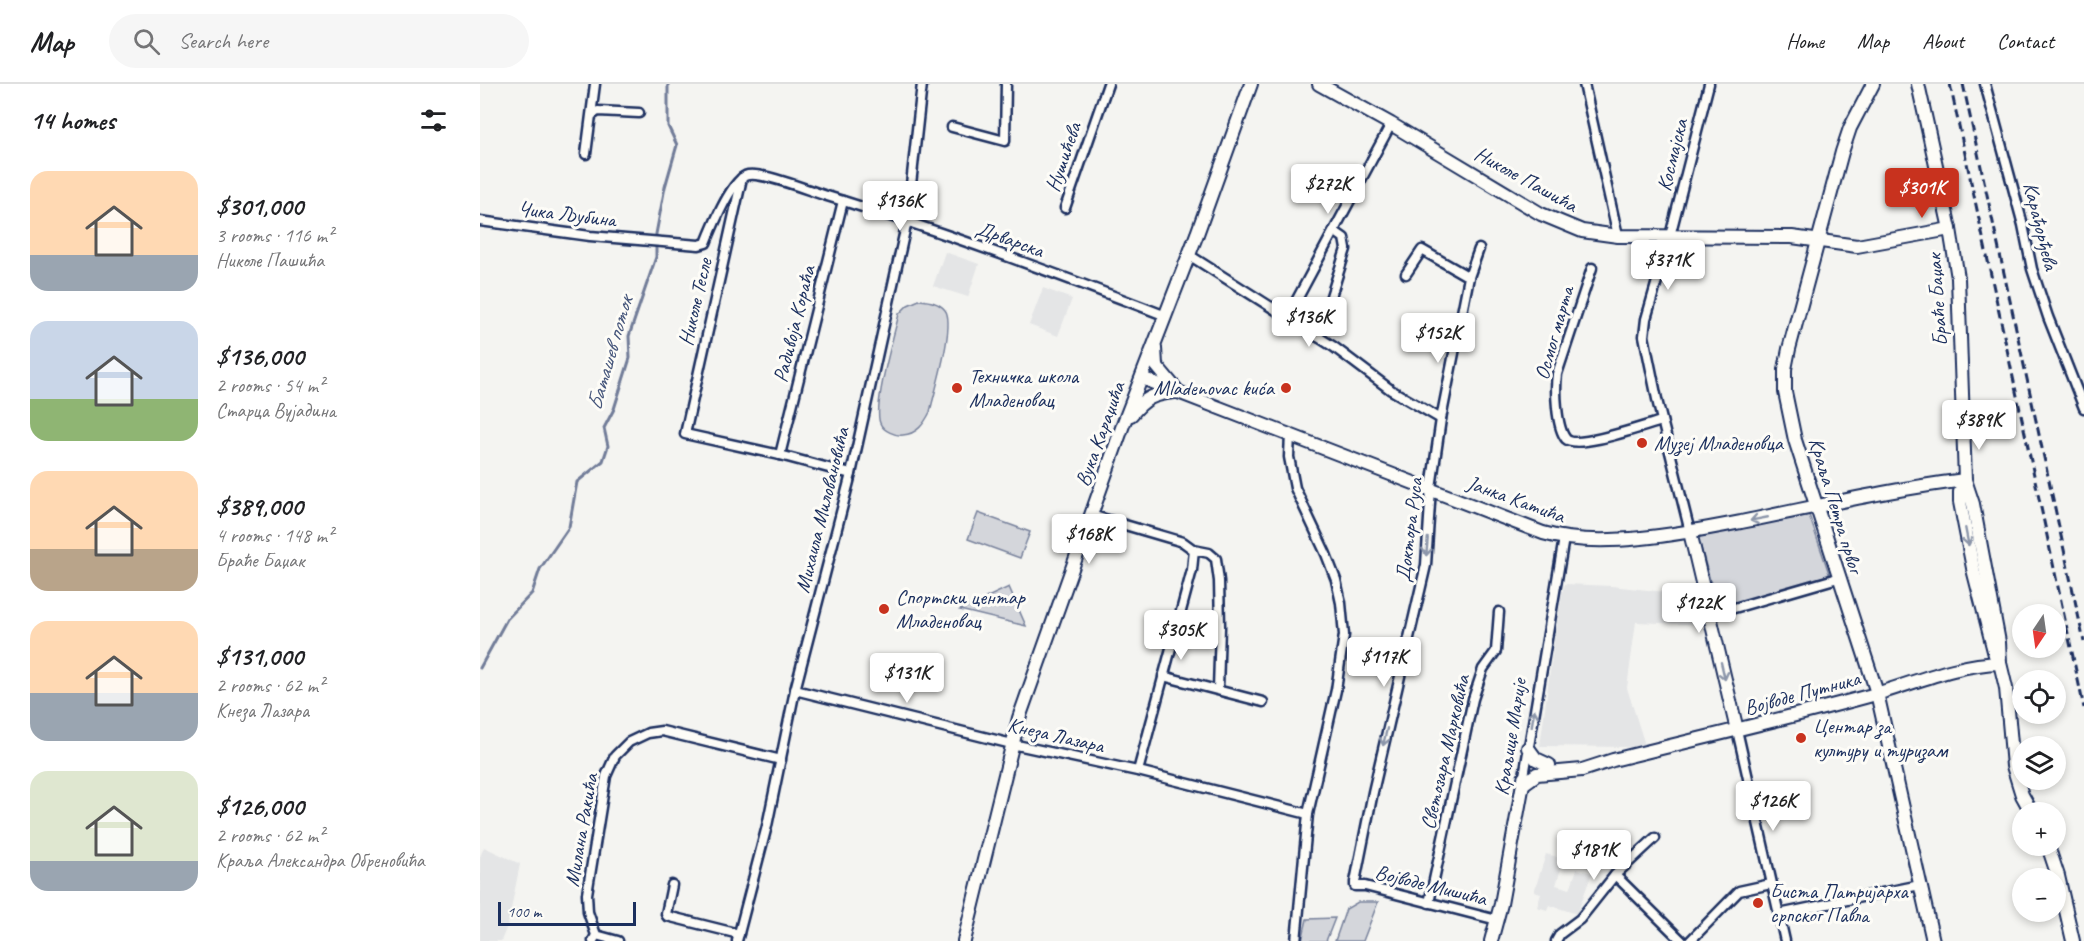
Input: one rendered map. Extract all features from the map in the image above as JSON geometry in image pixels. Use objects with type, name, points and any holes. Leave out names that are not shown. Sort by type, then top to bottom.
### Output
[{"type":"street","points":[[586,154],[595,84]]},
{"type":"street","name":"Михаила Миловановића","points":[[738,938],[767,826],[795,690],[851,474],[907,221],[922,84]]},
{"type":"street","points":[[952,127],[1005,141],[1006,84]]},
{"type":"street","name":"Нушићева","points":[[1065,208],[1108,84]]},
{"type":"street","name":"Вука Караџића","points":[[964,941],[1012,744],[1053,620],[1251,84]]},
{"type":"street","name":"Николе Пашића","points":[[1319,84],[1391,124],[1541,214],[1582,231],[1618,236],[1792,237],[1857,246],[1950,229]]},
{"type":"street","points":[[1584,84],[1618,236]]},
{"type":"street","name":"Космајска","points":[[1690,532],[1662,421],[1644,336],[1646,319],[1709,84]]},
{"type":"street","name":"Краља Петра првог","points":[[1873,84],[1850,128],[1794,330],[1785,365],[1786,400],[1795,440],[1877,693],[1933,941]]},
{"type":"street","name":"Браће Баџак","points":[[1918,84],[1950,229],[1958,278],[1965,480],[1973,504],[1999,642],[2013,765],[2026,802]]},
{"type":"street","name":"Карађорђева","points":[[1985,84],[2023,225],[2032,269],[2084,406]]},
{"type":"street","points":[[592,115],[598,111],[639,113]]},
{"type":"street","points":[[1287,318],[1391,124]]},
{"type":"street","name":"Дрварска","points":[[742,178],[750,175],[775,180],[907,221],[1166,315]]},
{"type":"street","name":"Чика Љубина","points":[[480,221],[590,236],[699,245],[706,243],[717,215],[736,182],[742,178]]},
{"type":"street","name":"Николе Тесле","points":[[742,178],[685,434],[780,455]]},
{"type":"street","name":"Радивоја Кораћа","points":[[780,455],[843,201]]},
{"type":"street","points":[[1318,338],[1346,249],[1344,238],[1334,231]]},
{"type":"street","name":"Доктора Руса","points":[[1355,886],[1355,875],[1370,802],[1426,565],[1431,488],[1441,418],[1469,277],[1479,249]]},
{"type":"street","points":[[1406,274],[1422,250],[1469,277]]},
{"type":"street","points":[[1189,255],[1334,347],[1391,390],[1441,418]]},
{"type":"street","name":"Осмог марта","points":[[1592,268],[1557,374],[1555,393],[1557,411],[1564,436],[1569,441],[1578,442],[1607,437],[1662,421]]},
{"type":"street","points":[[1154,345],[1156,364],[1179,392]]},
{"type":"street","name":"Јанка Катића","points":[[1142,378],[1543,533],[1564,538],[1633,538],[1690,532],[1893,491],[1965,480]]},
{"type":"street","points":[[1124,425],[1143,401],[1154,395],[1179,392]]},
{"type":"street","points":[[1290,434],[1289,457],[1295,488],[1332,568],[1341,603],[1343,626],[1341,666],[1308,814],[1296,941]]},
{"type":"street","points":[[780,455],[851,474]]},
{"type":"street","points":[[1091,515],[1183,542],[1194,550],[1209,553],[1216,559],[1220,627],[1218,689]]},
{"type":"street","points":[[1690,532],[1785,941]]},
{"type":"street","name":"Краљице Марије","points":[[1491,941],[1524,779],[1564,538]]},
{"type":"street","points":[[1138,771],[1192,570],[1194,550]]},
{"type":"street","points":[[1710,615],[1838,578]]},
{"type":"street","name":"Светозара Марковића","points":[[1429,903],[1473,699],[1483,669],[1496,651],[1499,612]]},
{"type":"street","name":"Војводе Путника","points":[[1524,779],[1537,774],[1582,770],[1613,760],[1877,693],[1933,675],[1974,665],[2001,663]]},
{"type":"street","points":[[1163,676],[1263,702]]},
{"type":"street","name":"Кнеза Лазара","points":[[795,690],[1012,744],[1138,771],[1308,814]]},
{"type":"street","name":"Милана Ракића","points":[[594,938],[588,912],[587,894],[606,776],[612,762],[624,746],[642,735],[662,731],[781,760]]},
{"type":"street","points":[[1528,748],[1536,759],[1549,765]]},
{"type":"street","name":"Војводе Путника","points":[[1524,779],[1531,771],[1549,765],[1613,760]]},
{"type":"street","points":[[1556,941],[1560,934],[1580,919],[1615,875],[1655,838]]},
{"type":"street","points":[[2051,856],[2073,941]]},
{"type":"street","points":[[1615,875],[1682,941]]},
{"type":"street","points":[[1690,941],[1739,891],[1771,884]]},
{"type":"street","points":[[672,885],[666,914],[668,916],[738,938]]},
{"type":"street","points":[[1779,914],[1920,885]]},
{"type":"street","name":"Војводе Мишића","points":[[1355,886],[1365,886],[1497,920]]},
{"type":"street","points":[[594,938],[618,941]]},
{"type":"shaded area","points":[[945,252],[979,264],[968,297],[933,286]]},
{"type":"shaded area","points":[[1043,288],[1072,299],[1058,336],[1029,325]]},
{"type":"shaded area","points":[[919,300],[930,301],[945,310],[948,318],[946,343],[928,416],[916,430],[908,434],[897,435],[887,431],[880,423],[879,402],[899,314],[908,305]]},
{"type":"shaded area","points":[[978,513],[1030,532],[1020,558],[968,539]]},
{"type":"shaded area","points":[[1809,515],[1831,579],[1718,609],[1698,537]]},
{"type":"shaded area","points":[[1565,584],[1612,586],[1700,596],[1708,625],[1636,622],[1627,688],[1645,745],[1628,747],[1540,746],[1554,641]]},
{"type":"shaded area","points":[[1009,587],[1026,626],[960,610]]},
{"type":"shaded area","points":[[484,847],[520,864],[508,924],[501,941],[480,941],[480,857]]},
{"type":"shaded area","points":[[1546,854],[1564,859],[1556,885],[1570,889],[1577,869],[1592,873],[1577,914],[1549,905],[1547,910],[1537,907],[1541,894],[1534,892]]},
{"type":"shaded area","points":[[1358,902],[1378,902],[1363,941],[1335,941],[1346,909]]},
{"type":"shaded area","points":[[1335,918],[1326,941],[1302,941],[1307,919]]},
{"type":"waterway","name":"Баташев поток","points":[[480,668],[507,619],[532,593],[540,569],[569,527],[577,482],[603,461],[608,446],[604,428],[614,409],[630,358],[629,336],[656,257],[656,234],[665,187],[677,145],[668,126],[668,84]]},
{"type":"railway","points":[[1950,84],[2084,708]]},
{"type":"railway","points":[[1963,84],[2084,642]]},
{"type":"place","name":"Техничка школа Младеновац","points":[[957,388]]},
{"type":"place","name":"Mladenovac kuća","points":[[1286,388]]},
{"type":"place","name":"Музеј Младеновца","points":[[1642,443]]},
{"type":"place","name":"Спортски центар Младеновац","points":[[884,609]]},
{"type":"place","name":"Центар за културу и туризам","points":[[1801,738]]},
{"type":"place","name":"Биста Патријарха српског Павла","points":[[1758,903]]}]
